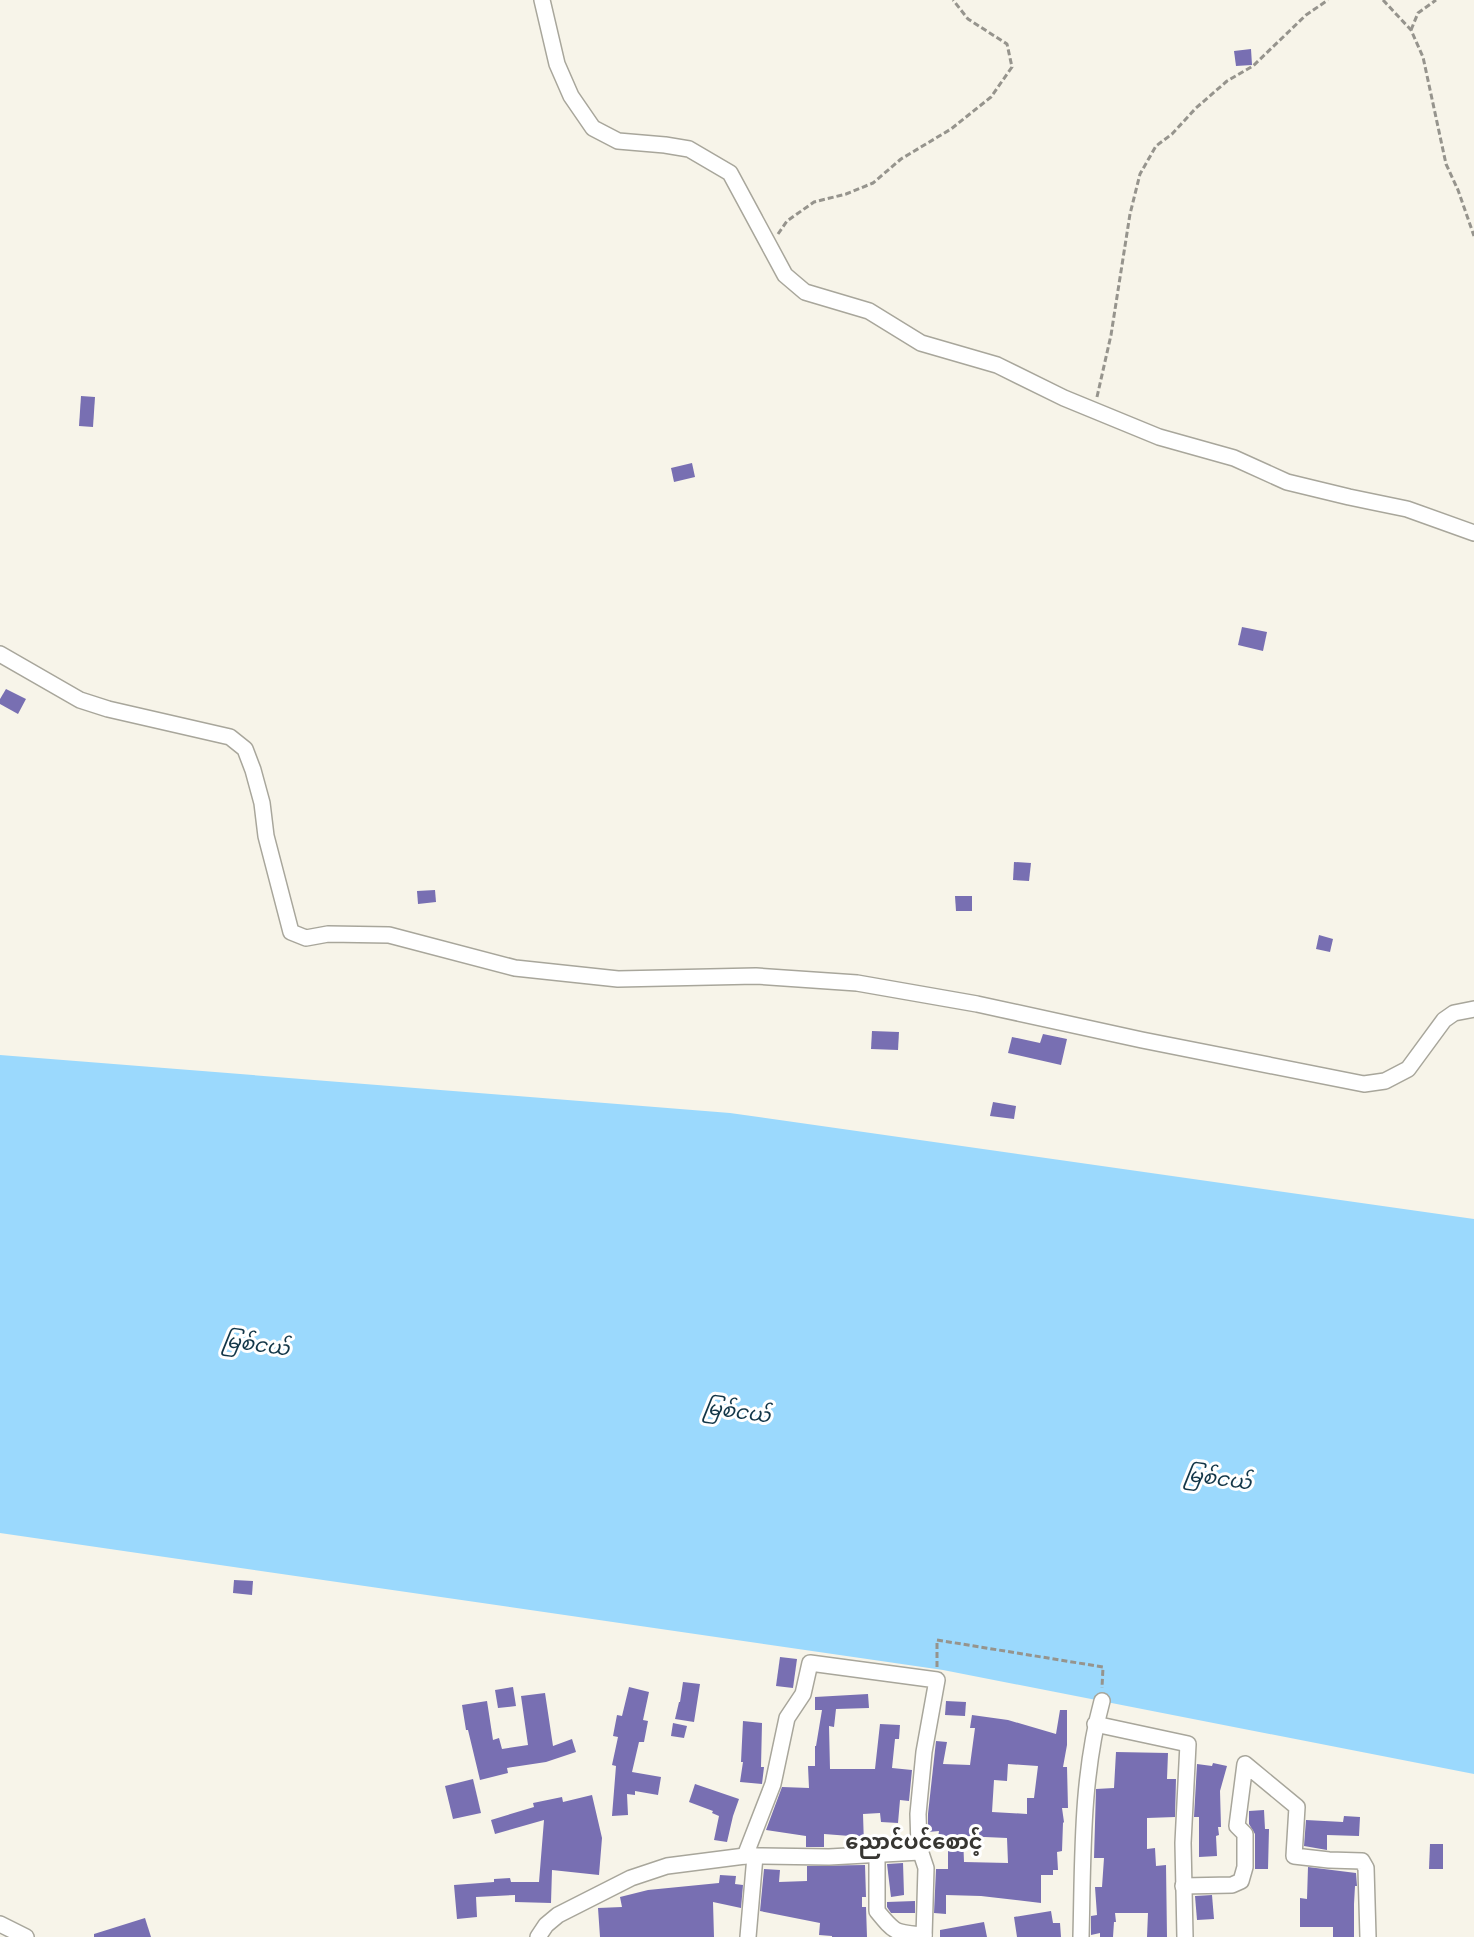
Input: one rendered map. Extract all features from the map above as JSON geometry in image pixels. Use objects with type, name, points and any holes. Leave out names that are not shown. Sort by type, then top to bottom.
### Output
[{"type":"street","points":[[542,0],[557,63],[571,96],[593,128],[618,141],[689,149],[730,173],[774,258],[785,275],[805,292],[869,311],[921,343],[997,365],[1064,398],[1159,437],[1233,458],[1287,482],[1407,509],[1474,533]]},
{"type":"street","points":[[0,654],[80,700],[108,709],[230,737],[245,749],[259,792],[266,836],[291,932],[306,938],[328,934],[389,935],[515,968],[618,979],[756,976],[857,983],[977,1004],[1142,1040],[1364,1084],[1385,1081],[1408,1069],[1444,1020],[1454,1013],[1474,1009]]},
{"type":"street","points":[[748,1937],[750,1856],[773,1784],[787,1718],[803,1694],[810,1663],[937,1680],[921,1773],[918,1814],[920,1852],[926,1868],[924,1936],[900,1934],[893,1930],[877,1911],[877,1854]]},
{"type":"street","points":[[1081,1937],[1084,1812],[1095,1724],[1102,1701]]},
{"type":"street","points":[[1095,1724],[1188,1744],[1184,1810],[1185,1937]]},
{"type":"street","points":[[1183,1886],[1232,1885],[1243,1878],[1245,1834],[1237,1826],[1245,1764],[1297,1807],[1294,1857],[1362,1861],[1366,1868],[1368,1937]]},
{"type":"street","points":[[538,1937],[546,1925],[558,1914],[631,1878],[667,1866],[750,1856],[829,1857],[920,1852]]},
{"type":"street","points":[[0,1924],[26,1937]]},
{"type":"path","points":[[774,258],[773,242],[787,221],[814,202],[846,194],[873,183],[901,159],[951,129],[991,98],[1012,67],[1007,44],[968,19],[953,0]]},
{"type":"path","points":[[1094,411],[1111,335],[1130,214],[1140,174],[1156,146],[1172,134],[1196,108],[1227,81],[1253,66],[1306,15],[1328,0]]},
{"type":"path","points":[[1383,0],[1411,30],[1423,57],[1446,164],[1474,236]]},
{"type":"path","points":[[1411,30],[1418,13],[1436,0]]},
{"type":"path","points":[[937,1680],[937,1640],[1103,1667],[1102,1701]]},
{"type":"water","name":"မြစ်ငယ်","points":[[0,1055],[730,1113],[1474,1219],[1474,1774],[943,1670],[0,1533]]},
{"type":"building","points":[[1251,49],[1252,65],[1236,66],[1234,51]]},
{"type":"building","points":[[81,396],[95,397],[93,427],[79,426]]},
{"type":"building","points":[[692,463],[695,477],[674,482],[671,468]]},
{"type":"building","points":[[1242,627],[1267,632],[1263,651],[1238,645]]},
{"type":"building","points":[[6,689],[26,699],[18,714],[0,704],[0,699]]},
{"type":"building","points":[[1014,862],[1031,863],[1029,881],[1013,880]]},
{"type":"building","points":[[435,890],[436,902],[418,904],[417,891]]},
{"type":"building","points":[[955,896],[972,896],[972,911],[956,911]]},
{"type":"building","points":[[1319,935],[1333,939],[1330,952],[1316,949]]},
{"type":"building","points":[[872,1031],[899,1032],[898,1050],[871,1049]]},
{"type":"building","points":[[1043,1034],[1067,1039],[1061,1065],[1008,1053],[1012,1037],[1040,1043]]},
{"type":"building","points":[[993,1102],[1016,1106],[1014,1119],[990,1116]]},
{"type":"building","points":[[234,1580],[253,1581],[252,1595],[233,1593]]},
{"type":"building","points":[[780,1657],[797,1659],[793,1688],[776,1686]]},
{"type":"building","points":[[683,1682],[700,1684],[694,1722],[675,1719]]},
{"type":"building","points":[[513,1687],[516,1706],[498,1708],[495,1690]]},
{"type":"building","points":[[629,1687],[649,1692],[643,1720],[648,1721],[644,1742],[639,1742],[632,1772],[661,1777],[658,1795],[635,1791],[635,1795],[627,1794],[628,1815],[612,1816],[616,1766],[612,1765],[618,1737],[613,1736],[617,1715],[622,1716]]},
{"type":"building","points":[[545,1693],[553,1746],[572,1739],[576,1752],[546,1762],[507,1768],[508,1773],[480,1780],[468,1730],[466,1730],[462,1705],[487,1701],[493,1740],[499,1738],[502,1749],[528,1745],[521,1696]]},
{"type":"building","points":[[868,1694],[869,1708],[836,1709],[834,1727],[829,1726],[830,1769],[875,1769],[880,1724],[900,1725],[899,1739],[895,1739],[892,1768],[912,1770],[909,1801],[900,1800],[898,1823],[881,1822],[880,1813],[863,1814],[864,1845],[851,1846],[850,1836],[824,1834],[824,1847],[806,1847],[806,1836],[766,1830],[782,1787],[809,1788],[808,1766],[815,1766],[815,1746],[822,1710],[815,1710],[815,1697]]},
{"type":"building","points":[[946,1701],[966,1702],[965,1716],[945,1715]]},
{"type":"building","points":[[1060,1710],[1067,1710],[1067,1745],[1063,1767],[1067,1767],[1068,1808],[1062,1808],[1064,1822],[1062,1851],[1057,1852],[1058,1870],[1053,1870],[1053,1875],[1041,1875],[1041,1903],[981,1896],[946,1895],[946,1914],[934,1913],[936,1869],[948,1869],[948,1845],[937,1844],[939,1831],[928,1832],[936,1741],[947,1742],[943,1764],[970,1765],[975,1728],[970,1728],[972,1715],[1008,1720],[1056,1734]],"holes":[[[1008,1764],[1038,1766],[1034,1798],[1027,1798],[1027,1814],[992,1812],[994,1780],[1007,1781]],[[963,1836],[1007,1838],[1008,1863],[964,1862]]]},
{"type":"building","points":[[743,1721],[762,1723],[761,1767],[764,1767],[762,1784],[740,1782],[743,1762],[741,1762]]},
{"type":"building","points":[[673,1723],[687,1726],[684,1738],[671,1736]]},
{"type":"building","points":[[1116,1752],[1168,1753],[1167,1779],[1176,1779],[1175,1817],[1147,1818],[1147,1849],[1155,1848],[1156,1866],[1166,1865],[1167,1937],[1147,1937],[1148,1913],[1115,1913],[1113,1937],[1100,1937],[1100,1933],[1091,1935],[1091,1916],[1097,1915],[1095,1887],[1102,1887],[1104,1858],[1094,1858],[1096,1789],[1114,1788]]},
{"type":"building","points":[[1213,1763],[1227,1766],[1220,1791],[1221,1827],[1218,1827],[1219,1835],[1216,1836],[1217,1856],[1199,1857],[1199,1817],[1194,1817],[1197,1764],[1212,1766]]},
{"type":"building","points":[[473,1779],[481,1813],[453,1819],[445,1786]]},
{"type":"building","points":[[695,1784],[739,1799],[727,1842],[714,1840],[719,1816],[712,1813],[713,1811],[689,1802]]},
{"type":"building","points":[[592,1795],[602,1838],[599,1875],[552,1870],[551,1903],[515,1902],[515,1895],[476,1897],[477,1917],[457,1919],[454,1885],[494,1882],[494,1879],[510,1878],[511,1882],[539,1882],[544,1820],[495,1834],[491,1820],[534,1807],[533,1803],[562,1797],[563,1802]]},
{"type":"building","points":[[1264,1810],[1265,1829],[1269,1829],[1268,1869],[1255,1869],[1255,1834],[1249,1824],[1249,1811]]},
{"type":"building","points":[[1344,1816],[1360,1817],[1359,1836],[1327,1835],[1327,1850],[1304,1846],[1306,1820],[1343,1822]]},
{"type":"building","points":[[1430,1844],[1443,1844],[1443,1869],[1429,1869]]},
{"type":"building","points":[[903,1863],[904,1895],[891,1897],[887,1864]]},
{"type":"building","points":[[865,1865],[866,1897],[862,1897],[862,1907],[866,1907],[867,1937],[819,1935],[820,1923],[760,1911],[764,1869],[780,1870],[779,1882],[807,1881],[807,1866]]},
{"type":"building","points":[[1308,1867],[1356,1873],[1354,1937],[1333,1937],[1333,1927],[1300,1927],[1300,1898],[1307,1899]]},
{"type":"building","points":[[720,1875],[736,1876],[735,1884],[743,1885],[741,1908],[713,1902],[714,1937],[600,1937],[598,1908],[622,1907],[620,1897],[648,1890],[719,1883]]},
{"type":"building","points":[[1212,1895],[1214,1919],[1197,1920],[1195,1896]]},
{"type":"building","points":[[915,1901],[915,1913],[891,1913],[887,1907],[887,1902]]},
{"type":"building","points":[[1051,1911],[1053,1923],[1060,1923],[1061,1937],[1017,1937],[1014,1917]]},
{"type":"building","points":[[145,1918],[151,1937],[94,1937],[94,1934]]},
{"type":"building","points":[[984,1922],[987,1937],[940,1937],[940,1930]]},
{"type":"district","name":"ညောင်ပင်စောင့်","points":[[914,1842]]}]
